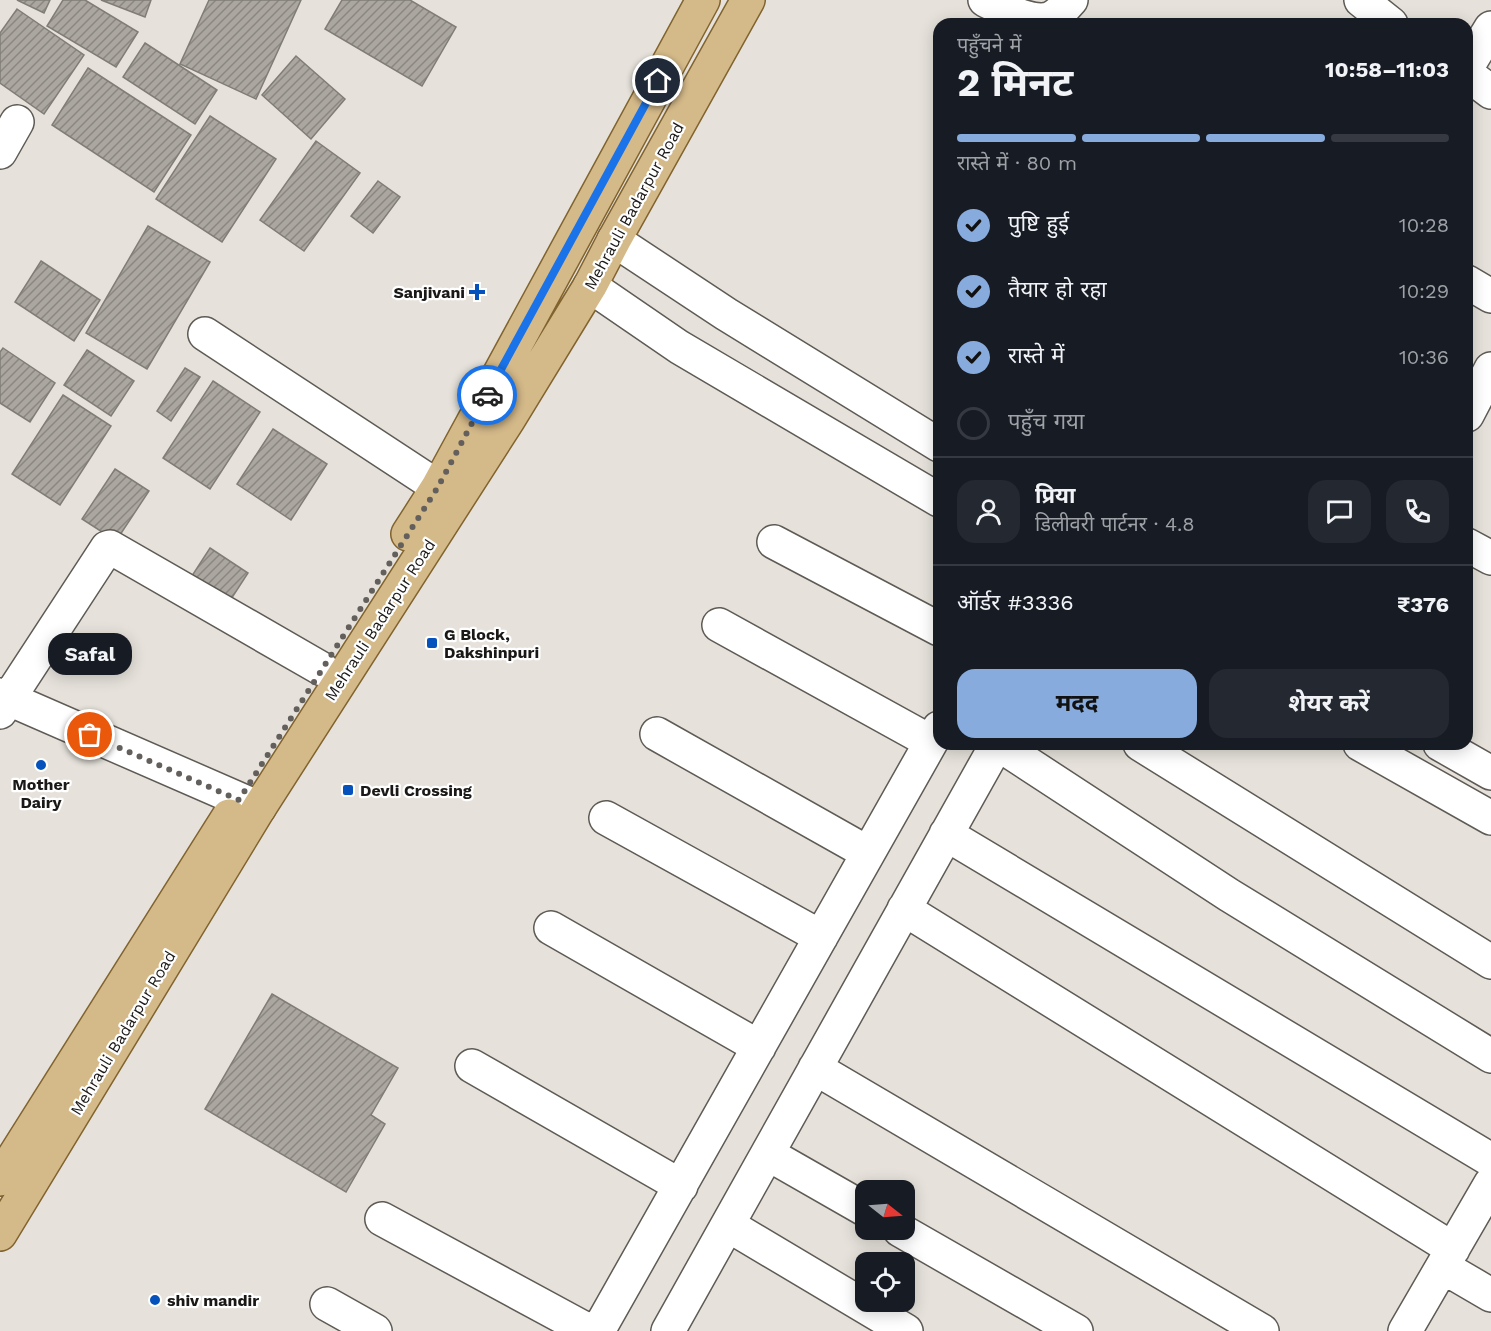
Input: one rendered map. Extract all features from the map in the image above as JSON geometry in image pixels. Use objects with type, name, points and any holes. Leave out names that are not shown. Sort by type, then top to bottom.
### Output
[{"type":"main road","name":"Mehrauli Badarpur Road","points":[[0,1234],[249,804],[322,669],[438,487],[703,0]]},
{"type":"main road","name":"Mehrauli Badarpur Road","points":[[0,1179],[160,923],[249,804],[508,420],[590,286],[748,0]]},
{"type":"street","points":[[985,0],[1014,14],[1031,18]]},
{"type":"street","points":[[1051,18],[1071,0]]},
{"type":"street","points":[[1361,0],[1384,18]]},
{"type":"street","points":[[1473,57],[1491,28]]},
{"type":"street","points":[[1473,78],[1491,92]]},
{"type":"street","points":[[0,152],[17,122]]},
{"type":"street","points":[[614,240],[726,314],[933,441]]},
{"type":"street","points":[[590,286],[679,346],[933,496]]},
{"type":"street","points":[[1473,286],[1491,296]]},
{"type":"street","points":[[205,334],[438,487]]},
{"type":"street","points":[[1473,404],[1491,369]]},
{"type":"street","points":[[774,542],[933,626]]},
{"type":"street","points":[[249,804],[3,702],[110,547],[322,669]]},
{"type":"street","points":[[1473,548],[1491,558]]},
{"type":"street","points":[[718,625],[933,734]]},
{"type":"street","points":[[657,734],[868,853]]},
{"type":"street","points":[[598,1331],[933,739]]},
{"type":"street","points":[[668,1331],[994,750]]},
{"type":"street","points":[[1006,750],[1229,895],[1491,1056]]},
{"type":"street","points":[[1150,750],[1491,962]]},
{"type":"street","points":[[1371,750],[1491,818]]},
{"type":"street","points":[[1451,750],[1491,773]]},
{"type":"street","points":[[606,818],[821,937]]},
{"type":"street","points":[[946,834],[1491,1179],[1406,1331]]},
{"type":"street","points":[[904,909],[1448,1258],[1491,1295]]},
{"type":"street","points":[[550,928],[759,1047]]},
{"type":"street","points":[[472,1066],[681,1186]]},
{"type":"street","points":[[815,1068],[1262,1331]]},
{"type":"street","points":[[768,1154],[855,1204]]},
{"type":"street","points":[[382,1220],[588,1331]]},
{"type":"street","points":[[728,1225],[906,1331]]},
{"type":"street","points":[[915,1239],[1076,1331]]},
{"type":"street","points":[[327,1304],[375,1331]]},
{"type":"building","points":[[17,0],[50,0],[44,13]]},
{"type":"building","points":[[63,0],[85,0],[138,32],[116,67],[47,26]]},
{"type":"building","points":[[101,0],[151,0],[145,17]]},
{"type":"building","points":[[209,0],[301,0],[256,99],[180,64]]},
{"type":"building","points":[[342,0],[410,0],[456,27],[422,86],[325,29]]},
{"type":"building","points":[[17,9],[84,55],[44,114],[0,83],[0,33]]},
{"type":"building","points":[[145,43],[217,90],[195,124],[123,77]]},
{"type":"building","points":[[296,56],[345,99],[311,139],[262,95]]},
{"type":"building","points":[[88,68],[191,135],[154,192],[52,125]]},
{"type":"building","points":[[210,116],[276,159],[222,242],[156,199]]},
{"type":"building","points":[[316,141],[360,173],[304,251],[260,220]]},
{"type":"building","points":[[378,181],[400,197],[373,233],[351,216]]},
{"type":"building","points":[[148,226],[210,262],[147,369],[86,333]]},
{"type":"building","points":[[41,261],[100,300],[74,341],[15,302]]},
{"type":"building","points":[[3,348],[55,383],[30,422],[0,403],[0,352]]},
{"type":"building","points":[[87,350],[134,381],[111,416],[64,385]]},
{"type":"building","points":[[185,368],[200,377],[171,421],[157,411]]},
{"type":"building","points":[[213,381],[260,412],[210,489],[163,458]]},
{"type":"building","points":[[63,395],[111,426],[60,505],[12,474]]},
{"type":"building","points":[[273,429],[327,464],[291,520],[237,484]]},
{"type":"building","points":[[115,469],[149,491],[116,541],[82,519]]},
{"type":"building","points":[[210,548],[248,573],[224,610],[186,585]]},
{"type":"building","points":[[272,994],[398,1068],[371,1115],[385,1124],[346,1192],[205,1109]]},
{"type":"way so far","points":[[90,735],[239,800],[438,487],[487,395]]},
{"type":"place","name":"Sanjivani","points":[[477,292]]},
{"type":"place","name":"G Block, Dakshinpuri","points":[[432,643]]},
{"type":"place","name":"Safal","points":[[90,735]]},
{"type":"place","name":"Mother Dairy","points":[[41,765]]},
{"type":"place","name":"Devli Crossing","points":[[348,790]]},
{"type":"place","name":"shiv mandir","points":[[155,1300]]},
{"type":"route","points":[[487,395],[658,81]]}]
